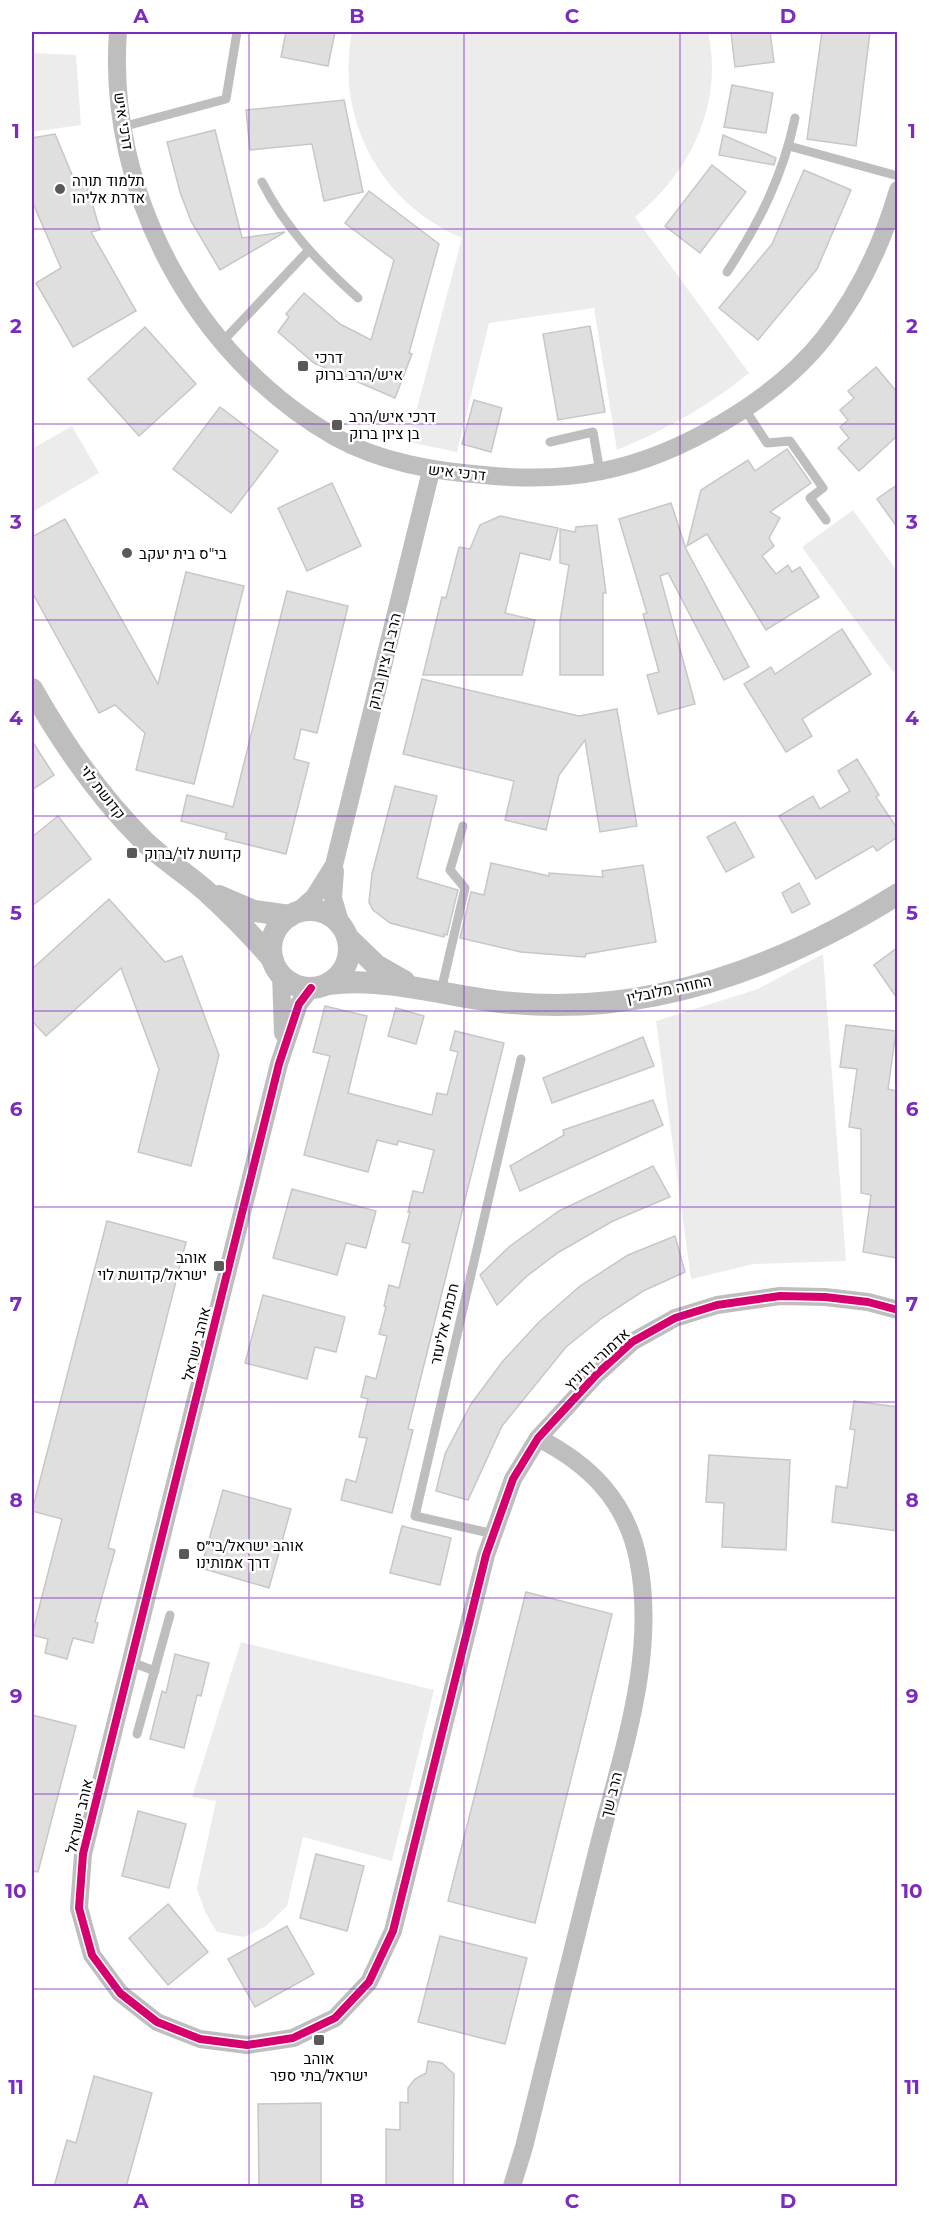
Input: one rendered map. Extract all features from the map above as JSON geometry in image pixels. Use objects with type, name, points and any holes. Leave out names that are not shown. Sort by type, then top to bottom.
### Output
[{"type":"street","name":"דרכי איש","points":[[118,32],[119,106],[122,127],[147,218],[168,263],[222,342],[259,380],[335,437],[373,453],[431,471],[534,479],[600,472],[630,465],[681,444],[734,417],[791,372],[823,339],[873,259],[897,189]]},
{"type":"street","name":"הרב בן ציון ברוק","points":[[344,932],[333,898],[338,851],[431,471]]},
{"type":"street","name":"קדושת לוי","points":[[32,689],[49,719],[95,784],[144,842],[192,880],[250,932],[277,967]]},
{"type":"street","name":"הרב בן ציון ברוק","points":[[293,914],[314,897],[325,883],[338,851]]},
{"type":"street","name":"קדושת לוי","points":[[192,880],[254,911],[293,914]]},
{"type":"street","name":"החוזה מלובלין","points":[[320,986],[370,981],[493,1001],[554,1005],[612,1001],[676,991],[782,956],[826,936],[897,894]]},
{"type":"street","points":[[308,910],[321,911],[344,932],[349,948],[344,969],[320,986],[300,987],[277,967],[272,940],[282,922],[293,914],[308,910]]},
{"type":"street","name":"החוזה מלובלין","points":[[344,932],[362,953],[390,974],[431,991]]},
{"type":"street","name":"אוהב ישראל","points":[[277,967],[283,1018],[279,1064]]},
{"type":"street","name":"אוהב ישראל","points":[[320,986],[299,1004],[279,1064],[83,1854],[79,1908],[92,1955],[120,1993],[157,2022],[200,2039],[247,2045],[293,2038],[335,2018],[369,1982],[393,1931],[494,1534],[513,1479],[538,1438]]},
{"type":"street","name":"אדמורי ויז'ניץ","points":[[538,1438],[597,1374],[632,1342],[675,1318],[717,1305],[780,1296],[825,1297],[867,1302],[897,1310]]},
{"type":"street","name":"הרב שך","points":[[512,2187],[524,2147],[634,1703],[644,1617],[638,1557],[628,1528],[614,1501],[594,1476],[568,1454],[538,1438]]},
{"type":"lane","points":[[122,127],[226,99],[237,32]]},
{"type":"lane","points":[[727,272],[762,217],[789,146],[795,118]]},
{"type":"lane","points":[[789,146],[897,176]]},
{"type":"lane","points":[[262,182],[275,207],[308,251],[358,298]]},
{"type":"lane","points":[[222,342],[308,251]]},
{"type":"lane","points":[[744,408],[767,443],[790,441],[824,488],[810,498],[826,520]]},
{"type":"lane","points":[[550,442],[594,432],[600,472]]},
{"type":"lane","points":[[431,991],[465,888],[450,870],[463,826]]},
{"type":"lane","name":"חכמת אליעזר","points":[[494,1534],[415,1516],[521,1059]]},
{"type":"lane","points":[[137,1734],[170,1615]]},
{"type":"lane","points":[[131,1662],[155,1671]]},
{"type":"shaded area","points":[[352,32],[708,32],[712,59],[711,85],[698,135],[672,180],[635,217],[749,373],[686,416],[617,450],[594,308],[489,323],[457,452],[408,442],[462,238],[433,223],[408,203],[387,180],[370,154],[358,126],[350,96],[348,64]]},
{"type":"shaded area","points":[[32,53],[76,55],[81,125],[32,132]]},
{"type":"shaded area","points":[[72,426],[99,473],[32,512],[32,449]]},
{"type":"shaded area","points":[[853,510],[897,571],[898,669],[893,672],[802,547]]},
{"type":"shaded area","points":[[823,954],[846,1261],[754,1264],[691,1279],[656,1021],[758,989]]},
{"type":"shaded area","points":[[241,1642],[434,1690],[392,1861],[303,1837],[287,1906],[266,1926],[244,1937],[217,1932],[205,1912],[197,1888],[216,1801],[192,1797]]},
{"type":"building","points":[[286,32],[335,32],[328,66],[281,57]]},
{"type":"building","points":[[731,32],[770,32],[774,62],[735,67]]},
{"type":"building","points":[[822,32],[870,32],[856,146],[807,139]]},
{"type":"building","points":[[732,85],[773,93],[766,133],[724,127]]},
{"type":"building","points":[[344,100],[363,192],[324,201],[312,144],[250,150],[246,110]]},
{"type":"building","points":[[215,130],[242,238],[285,232],[220,270],[191,221],[180,192],[167,142]]},
{"type":"building","points":[[55,134],[73,177],[84,176],[100,230],[91,232],[136,311],[73,347],[36,283],[61,268],[32,201],[32,138]]},
{"type":"building","points":[[723,135],[776,158],[774,165],[719,155]]},
{"type":"building","points":[[712,165],[746,192],[700,253],[665,226]]},
{"type":"building","points":[[804,170],[851,190],[817,269],[758,340],[719,308],[772,244]]},
{"type":"building","points":[[369,191],[439,244],[409,353],[412,354],[395,398],[314,363],[278,332],[289,317],[286,314],[304,293],[340,324],[371,340],[394,260],[345,223]]},
{"type":"building","points":[[590,326],[605,412],[558,420],[543,334]]},
{"type":"building","points":[[145,327],[196,384],[139,436],[88,379]]},
{"type":"building","points":[[876,367],[897,392],[897,436],[859,471],[838,448],[849,438],[840,427],[848,420],[840,410],[854,398],[848,391]]},
{"type":"building","points":[[474,400],[502,408],[491,452],[462,444]]},
{"type":"building","points":[[220,407],[278,451],[231,513],[173,469]]},
{"type":"building","points":[[787,449],[811,483],[770,512],[780,518],[769,538],[774,546],[762,556],[776,574],[788,565],[792,572],[800,567],[819,597],[766,630],[707,534],[687,546],[701,490],[748,460],[755,471]]},
{"type":"building","points":[[332,483],[361,546],[307,571],[278,508]]},
{"type":"building","points":[[897,485],[897,527],[877,499]]},
{"type":"building","points":[[671,503],[686,549],[749,667],[724,680],[668,573],[660,576],[695,704],[658,714],[647,675],[659,672],[643,614],[647,613],[619,519]]},
{"type":"building","points":[[500,516],[558,528],[550,560],[520,553],[505,613],[535,620],[522,675],[423,675],[442,597],[446,598],[459,547],[470,549],[480,525]]},
{"type":"building","points":[[65,519],[158,684],[186,572],[244,586],[194,784],[136,770],[145,733],[115,705],[99,713],[32,592],[32,537]]},
{"type":"building","points":[[597,525],[606,593],[603,593],[603,675],[560,675],[560,621],[569,565],[560,563],[560,529],[575,532],[576,527]]},
{"type":"building","points":[[287,591],[348,606],[317,733],[301,729],[294,759],[309,763],[286,854],[225,839],[227,833],[181,821],[187,795],[233,807]]},
{"type":"building","points":[[842,629],[871,674],[802,719],[812,736],[786,752],[744,684],[771,667],[775,674]]},
{"type":"building","points":[[422,679],[579,716],[617,709],[637,826],[600,832],[585,740],[559,775],[546,830],[505,820],[514,781],[403,754]]},
{"type":"building","points":[[32,741],[54,775],[32,790]]},
{"type":"building","points":[[857,759],[879,795],[876,797],[897,828],[897,837],[877,851],[873,846],[816,879],[779,816],[813,796],[820,809],[850,791],[838,771]]},
{"type":"building","points":[[395,786],[437,796],[417,878],[458,890],[447,935],[444,934],[444,937],[390,923],[373,910],[369,902],[372,874]]},
{"type":"building","points":[[58,816],[91,859],[32,906],[32,837]]},
{"type":"building","points":[[735,822],[754,857],[726,872],[707,837]]},
{"type":"building","points":[[491,863],[549,876],[549,873],[603,877],[602,871],[643,865],[656,942],[586,954],[585,957],[521,952],[460,938],[471,892],[484,895]]},
{"type":"building","points":[[799,883],[810,904],[792,913],[782,893]]},
{"type":"building","points":[[109,899],[165,962],[182,956],[219,1055],[191,1166],[138,1152],[159,1069],[121,968],[46,1036],[32,1021],[32,969]]},
{"type":"building","points":[[897,948],[897,998],[874,965]]},
{"type":"building","points":[[325,1006],[367,1016],[348,1093],[432,1115],[437,1093],[447,1095],[458,1052],[450,1050],[455,1031],[504,1043],[408,1429],[413,1430],[392,1513],[341,1500],[346,1479],[356,1482],[367,1438],[359,1437],[368,1399],[361,1397],[366,1376],[376,1379],[387,1336],[379,1334],[389,1285],[399,1288],[410,1244],[402,1242],[413,1191],[423,1193],[434,1150],[398,1141],[397,1145],[377,1140],[368,1172],[304,1155],[330,1056],[313,1052]]},
{"type":"building","points":[[396,1008],[424,1016],[416,1044],[388,1036]]},
{"type":"building","points":[[846,1025],[896,1031],[888,1089],[897,1091],[897,1258],[863,1252],[871,1195],[861,1193],[861,1129],[849,1127],[857,1069],[840,1067]]},
{"type":"building","points":[[643,1037],[654,1066],[552,1103],[543,1078]]},
{"type":"building","points":[[653,1100],[663,1125],[520,1191],[510,1166],[564,1135],[563,1130]]},
{"type":"building","points":[[653,1166],[670,1197],[613,1221],[559,1252],[527,1276],[497,1305],[480,1275],[510,1246],[559,1211]]},
{"type":"building","points":[[292,1189],[376,1211],[366,1248],[346,1243],[337,1275],[273,1258]]},
{"type":"building","points":[[107,1221],[186,1242],[108,1548],[115,1550],[95,1622],[98,1623],[93,1643],[73,1638],[67,1659],[45,1653],[48,1639],[32,1635],[62,1519],[32,1511]]},
{"type":"building","points":[[675,1236],[685,1272],[643,1291],[602,1318],[566,1347],[502,1426],[468,1500],[436,1491],[445,1454],[471,1404],[503,1361],[539,1322],[580,1286],[628,1255]]},
{"type":"building","points":[[263,1295],[345,1317],[336,1352],[315,1347],[307,1379],[245,1363]]},
{"type":"building","points":[[854,1401],[897,1407],[897,1531],[832,1522],[836,1486],[847,1488],[855,1430],[850,1429]]},
{"type":"building","points":[[709,1455],[790,1460],[786,1550],[722,1547],[724,1503],[706,1502]]},
{"type":"building","points":[[223,1490],[291,1509],[269,1588],[201,1568]]},
{"type":"building","points":[[402,1526],[451,1538],[440,1585],[390,1573]]},
{"type":"building","points":[[526,1592],[612,1614],[535,1923],[448,1901]]},
{"type":"building","points":[[175,1654],[209,1663],[201,1696],[197,1695],[184,1748],[150,1739],[162,1691],[166,1693]]},
{"type":"building","points":[[32,1715],[76,1726],[38,1872],[32,1871]]},
{"type":"building","points":[[138,1811],[186,1824],[169,1888],[122,1876]]},
{"type":"building","points":[[316,1854],[364,1866],[347,1931],[300,1918]]},
{"type":"building","points":[[168,1904],[208,1952],[168,1985],[129,1938]]},
{"type":"building","points":[[287,1926],[314,1974],[255,2007],[228,1959]]},
{"type":"building","points":[[440,1936],[527,1958],[505,2044],[418,2022]]},
{"type":"building","points":[[428,2061],[442,2063],[454,2074],[453,2187],[386,2187],[386,2129],[400,2130],[400,2102],[408,2103],[408,2088],[415,2079],[426,2073]]},
{"type":"building","points":[[94,2076],[152,2093],[126,2187],[54,2187],[67,2140],[76,2143]]},
{"type":"building","points":[[321,2103],[321,2187],[259,2187],[258,2104]]},
{"type":"cycle path","points":[[311,988],[299,1004],[279,1064],[83,1854],[79,1908],[92,1955],[120,1993],[157,2022],[200,2039],[247,2045],[293,2038],[335,2018],[369,1982],[393,1931],[486,1555],[513,1479],[538,1438],[597,1374],[632,1342],[675,1318],[717,1305],[780,1296],[825,1297],[868,1302],[898,1310]]},
{"type":"place","name":"תלמוד תורה אדרת אליהו","points":[[60,189]]},
{"type":"place","name":"דרכי איש/הרב ברוק","points":[[303,366]]},
{"type":"place","name":"דרכי איש/הרב בן ציון ברוק","points":[[337,425]]},
{"type":"place","name":"בי\"ס בית יעקב","points":[[127,553]]},
{"type":"place","name":"קדושת לוי/ברוק","points":[[132,853]]},
{"type":"place","name":"אוהב ישראל/קדושת לוי","points":[[219,1266]]},
{"type":"place","name":"אוהב ישראל/בי״ס דרך אמותינו","points":[[184,1554]]},
{"type":"place","name":"אוהב ישראל/בתי ספר","points":[[319,2040]]}]
